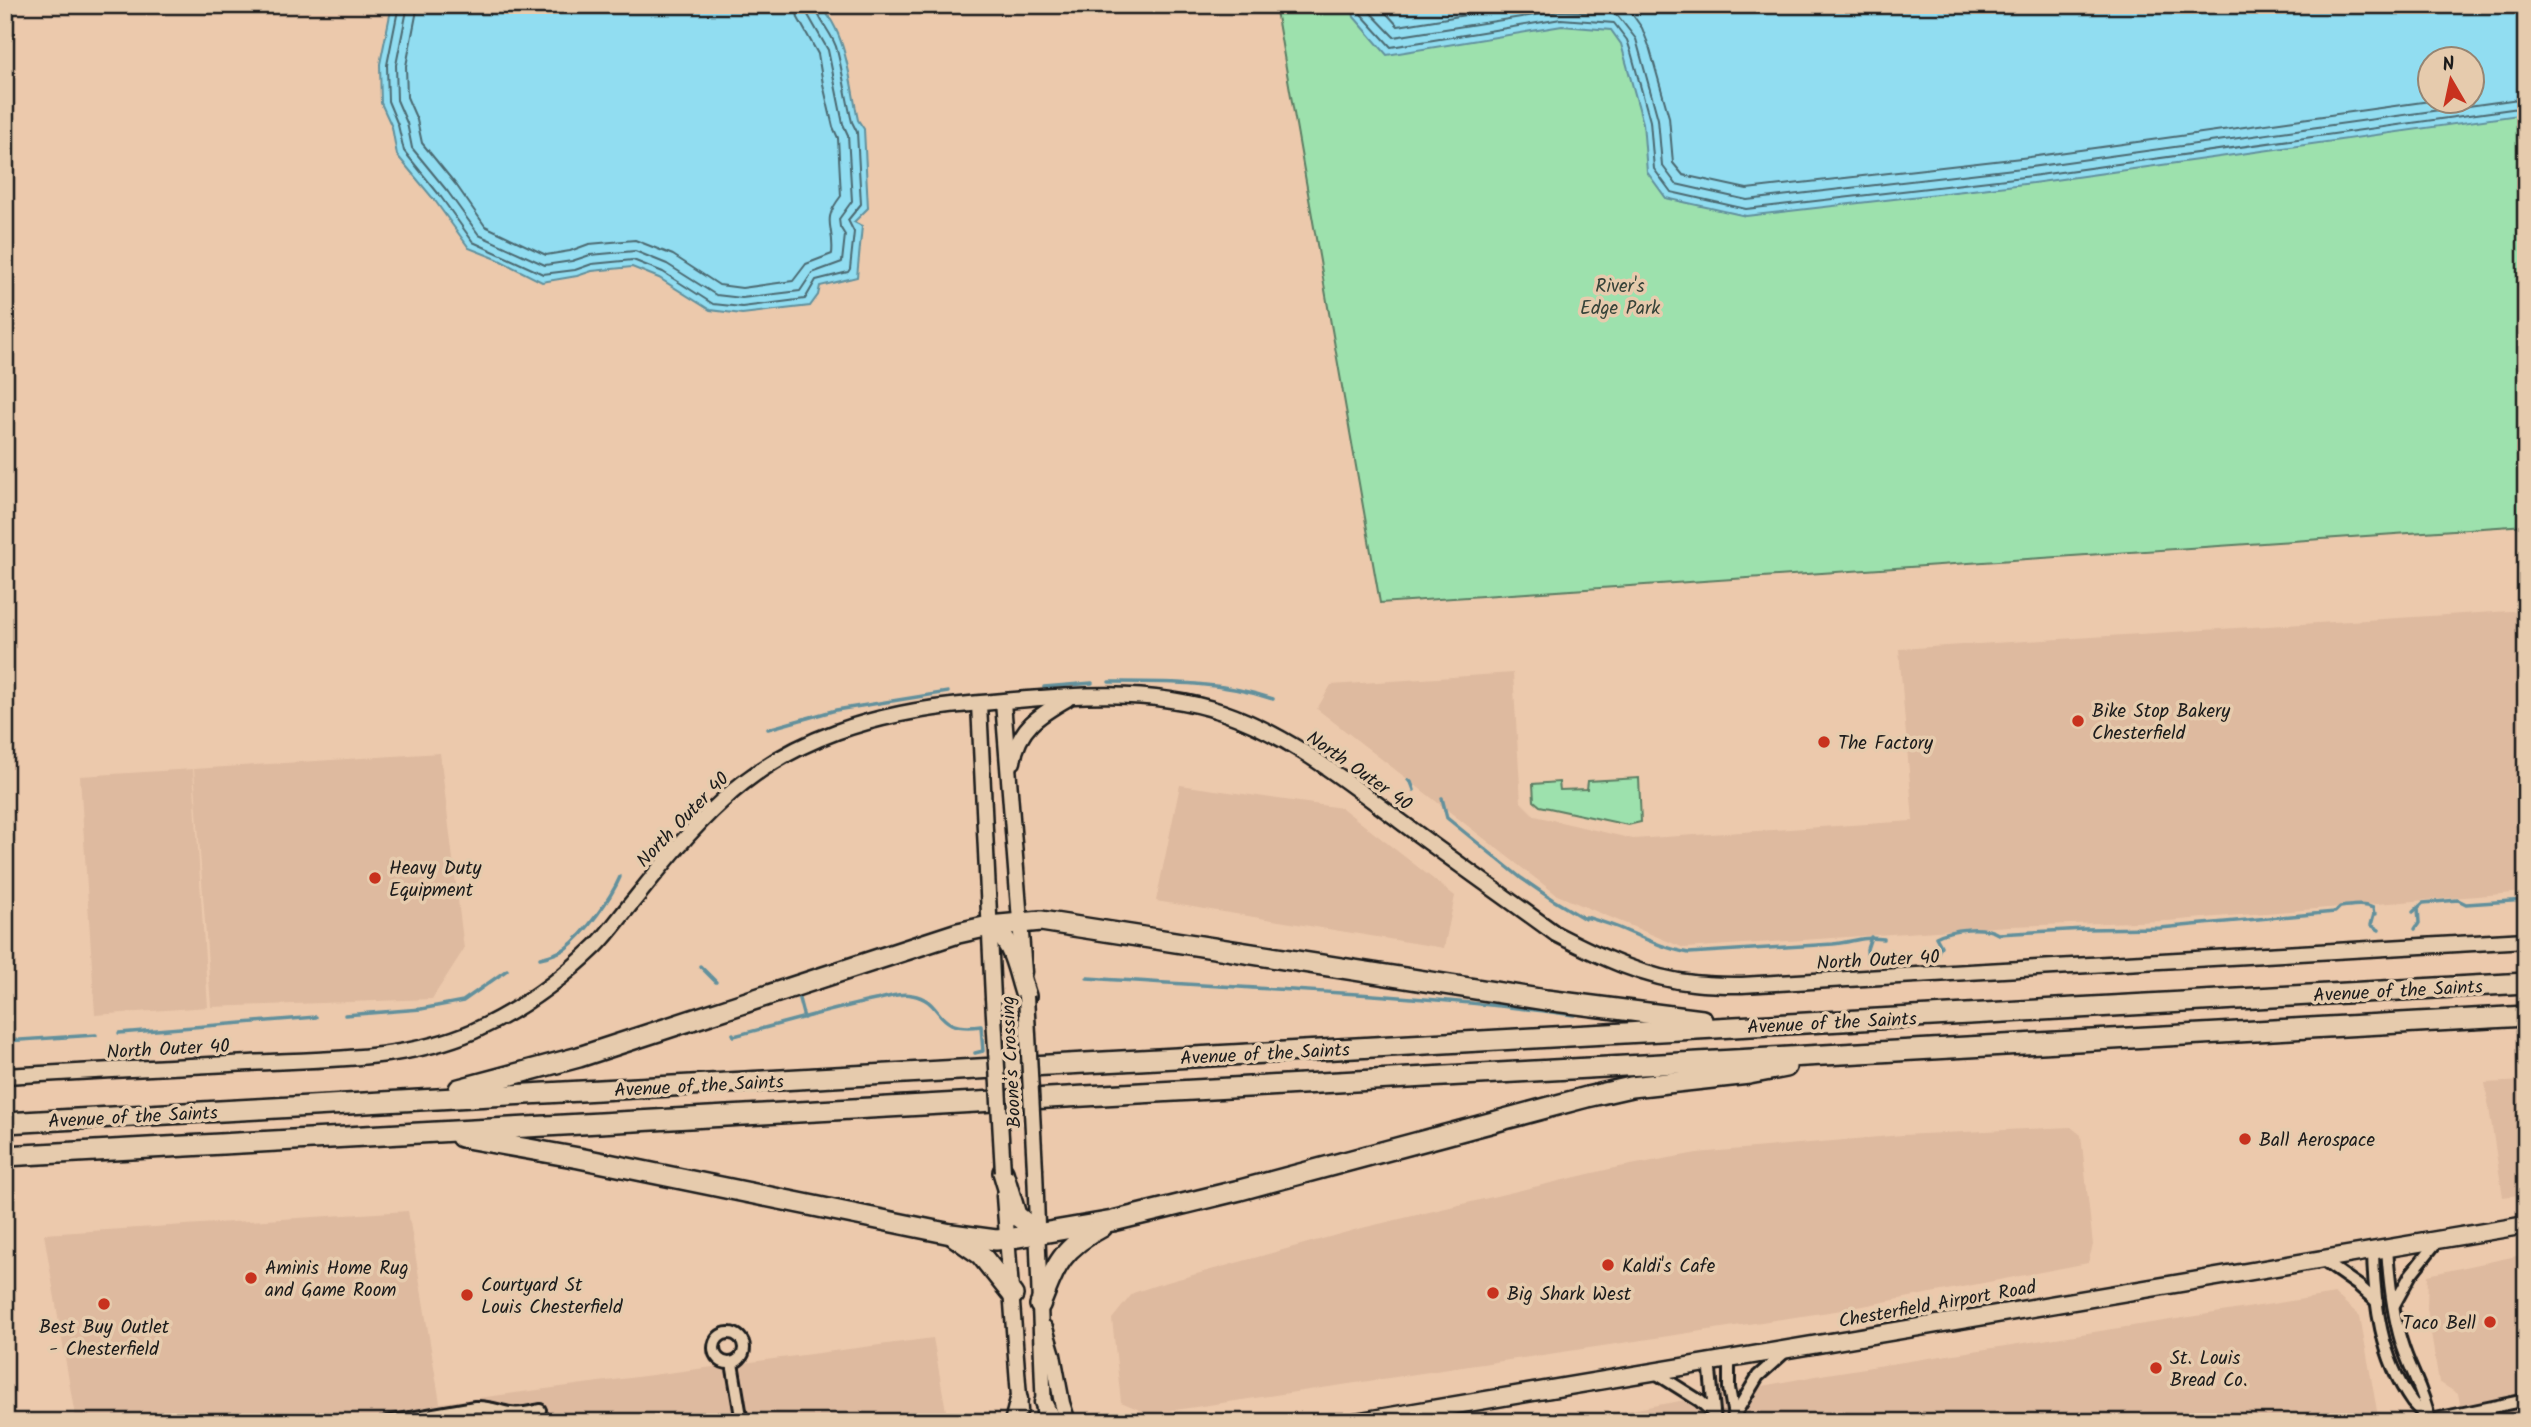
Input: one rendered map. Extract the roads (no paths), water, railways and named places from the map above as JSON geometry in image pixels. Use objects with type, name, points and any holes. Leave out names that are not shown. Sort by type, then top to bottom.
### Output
[{"type":"highway","points":[[416,1101],[579,1057],[958,933],[1021,922],[1041,921],[1546,1000],[1748,1026]]},
{"type":"highway","points":[[989,926],[1004,936],[1010,944],[1026,996]]},
{"type":"highway","name":"Avenue of the Saints","points":[[5,1123],[2526,983]]},
{"type":"highway","name":"Avenue of the Saints","points":[[5,1156],[2526,1016]]},
{"type":"highway","points":[[436,1132],[579,1158],[951,1234],[1007,1240],[1113,1221],[1240,1191],[1598,1094],[1665,1082],[1749,1074],[1850,1053]]},
{"type":"highway","points":[[1003,1172],[1016,1215],[1039,1234]]},
{"type":"highway","points":[[1040,1308],[1055,1266],[1067,1251],[1081,1238],[1113,1221]]},
{"type":"highway","points":[[951,1234],[981,1255],[1013,1295]]},
{"type":"main road","name":"Chesterfield Airport Road","points":[[1355,1422],[2526,1226]]},
{"type":"main road","points":[[1013,1422],[1019,1399]]},
{"type":"main road","points":[[1044,1402],[1053,1422]]},
{"type":"street","name":"North Outer 40","points":[[5,1076],[333,1059],[429,1046],[474,1031],[537,994],[569,970],[598,944],[693,830],[722,800],[759,771],[814,740],[887,715],[928,708],[1101,695],[1146,697],[1221,712],[1300,748],[1556,934],[1602,958],[1648,974],[1692,983],[1742,985],[2526,940]]},
{"type":"street","points":[[1010,781],[1015,748],[1027,726],[1070,697]]},
{"type":"street","name":"Boone's Crossing","points":[[1003,702],[1026,996],[1039,1234],[1045,1422]]},
{"type":"street","name":"Boone's Crossing","points":[[979,704],[1003,1172],[1021,1422]]},
{"type":"street","points":[[2394,1305],[2409,1277],[2438,1240]]},
{"type":"street","points":[[2380,1250],[2377,1302],[2381,1330],[2391,1361],[2412,1401],[2427,1421]]},
{"type":"street","points":[[2380,1250],[2401,1340],[2425,1395],[2427,1421]]},
{"type":"street","points":[[2322,1260],[2377,1302]]},
{"type":"street","points":[[1040,1308],[1068,1422]]},
{"type":"street","points":[[1734,1419],[1758,1376],[1787,1350]]},
{"type":"street","points":[[1728,1360],[1734,1419]]},
{"type":"street","points":[[1709,1361],[1714,1417]]},
{"type":"street","points":[[732,1363],[742,1422]]},
{"type":"street","points":[[1654,1372],[1700,1401],[1714,1417]]},
{"type":"street","points":[[2427,1421],[2526,1400]]},
{"type":"street","points":[[387,1422],[475,1407],[488,1406],[510,1413],[540,1410]]},
{"type":"water","points":[[392,5],[819,5],[836,29],[842,43],[858,120],[864,129],[868,208],[854,222],[862,226],[857,277],[820,286],[818,295],[810,306],[742,314],[710,310],[659,278],[632,267],[592,271],[542,282],[469,248],[397,155],[392,127],[381,103],[380,64]]},
{"type":"water","points":[[1352,5],[2526,5],[2526,114],[2033,183],[1746,216],[1666,198],[1647,172],[1643,123],[1621,44],[1611,30],[1562,26],[1387,55],[1354,17]]},
{"type":"waterway","points":[[1109,682],[1212,686],[1273,699]]},
{"type":"waterway","points":[[1044,687],[1092,683]]},
{"type":"waterway","points":[[768,729],[836,710],[948,692]]},
{"type":"waterway","points":[[1408,780],[1414,790]]},
{"type":"waterway","points":[[1442,798],[1447,818],[1521,878],[1553,900],[1585,919],[1586,917],[1611,925],[1672,949],[1689,953],[1884,939]]},
{"type":"waterway","points":[[540,958],[563,950],[581,934],[604,905],[620,877]]},
{"type":"waterway","points":[[2413,912],[2423,903],[2458,900],[2466,904],[2526,900]]},
{"type":"waterway","points":[[1935,958],[1941,946],[1936,937],[1967,929],[1998,934],[2160,928],[2335,912],[2340,907],[2356,905],[2373,908],[2376,914]]},
{"type":"waterway","points":[[2415,929],[2419,923],[2418,908]]},
{"type":"waterway","points":[[2374,914],[2371,925],[2379,930]]},
{"type":"waterway","points":[[1868,962],[1867,949],[1871,937]]},
{"type":"waterway","points":[[700,966],[716,982]]},
{"type":"waterway","points":[[345,1015],[421,1009],[463,1001],[507,970]]},
{"type":"waterway","points":[[1087,978],[1453,1001],[1574,1015]]},
{"type":"waterway","points":[[733,1034],[734,1036],[840,1008],[908,994],[923,998],[946,1021],[954,1025],[981,1026],[983,1051],[975,1053]]},
{"type":"waterway","points":[[798,995],[804,1018]]},
{"type":"waterway","points":[[119,1033],[316,1017]]},
{"type":"waterway","points":[[5,1041],[96,1035]]},
{"type":"place","name":"Bike Stop Bakery Chesterfield","points":[[2078,721]]},
{"type":"place","name":"The Factory","points":[[1824,742]]},
{"type":"place","name":"Heavy Duty Equipment","points":[[375,878]]},
{"type":"place","name":"Ball Aerospace","points":[[2245,1139]]},
{"type":"place","name":"Kaldi's Cafe","points":[[1608,1265]]},
{"type":"place","name":"Aminis Home Rug and Game Room","points":[[251,1278]]},
{"type":"place","name":"Big Shark West","points":[[1493,1293]]},
{"type":"place","name":"Courtyard St Louis Chesterfield","points":[[467,1295]]},
{"type":"place","name":"Best Buy Outlet - Chesterfield","points":[[104,1304]]},
{"type":"place","name":"Taco Bell","points":[[2490,1322]]},
{"type":"place","name":"St. Louis Bread Co.","points":[[2156,1368]]},
{"type":"park label","name":"River's Edge Park","points":[[1620,296]]}]
